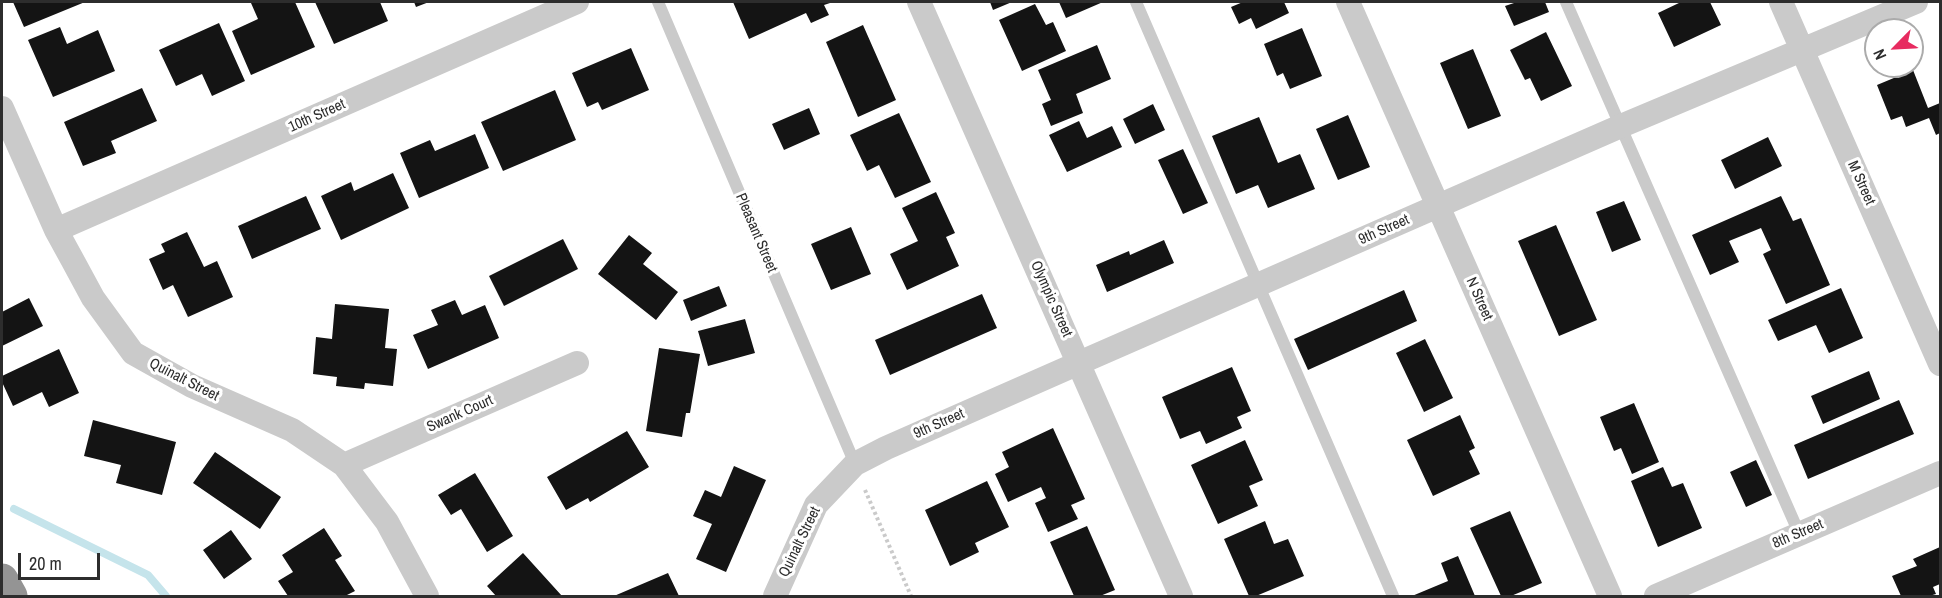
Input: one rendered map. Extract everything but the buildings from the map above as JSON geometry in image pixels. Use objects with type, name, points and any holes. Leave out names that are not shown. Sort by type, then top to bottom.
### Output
[{"type":"highway","points":[[2,580],[11,597]]},
{"type":"street","name":"Olympic Street","points":[[920,2],[1181,597]]},
{"type":"street","name":"N Street","points":[[1348,2],[1610,597]]},
{"type":"street","name":"M Street","points":[[1781,2],[1941,364]]},
{"type":"street","name":"9th Street","points":[[855,464],[1079,363],[1621,126],[1916,2]]},
{"type":"street","name":"10th Street","points":[[56,230],[569,3]]},
{"type":"street","name":"Quinalt Street","points":[[2,108],[56,230],[93,298],[133,353],[192,386],[292,430],[344,465],[387,522],[427,597]]},
{"type":"street","name":"Swank Court","points":[[344,465],[577,363]]},
{"type":"street","name":"Quinalt Street","points":[[775,597],[816,505],[855,464]]},
{"type":"street","name":"8th Street","points":[[1656,597],[1941,473]]},
{"type":"lane","name":"Pleasant Street","points":[[658,2],[855,464]]},
{"type":"lane","points":[[1136,2],[1393,597]]},
{"type":"lane","points":[[1566,2],[1799,533]]},
{"type":"path","points":[[855,464],[911,597]]},
{"type":"waterway","points":[[14,509],[148,575],[166,596]]}]
